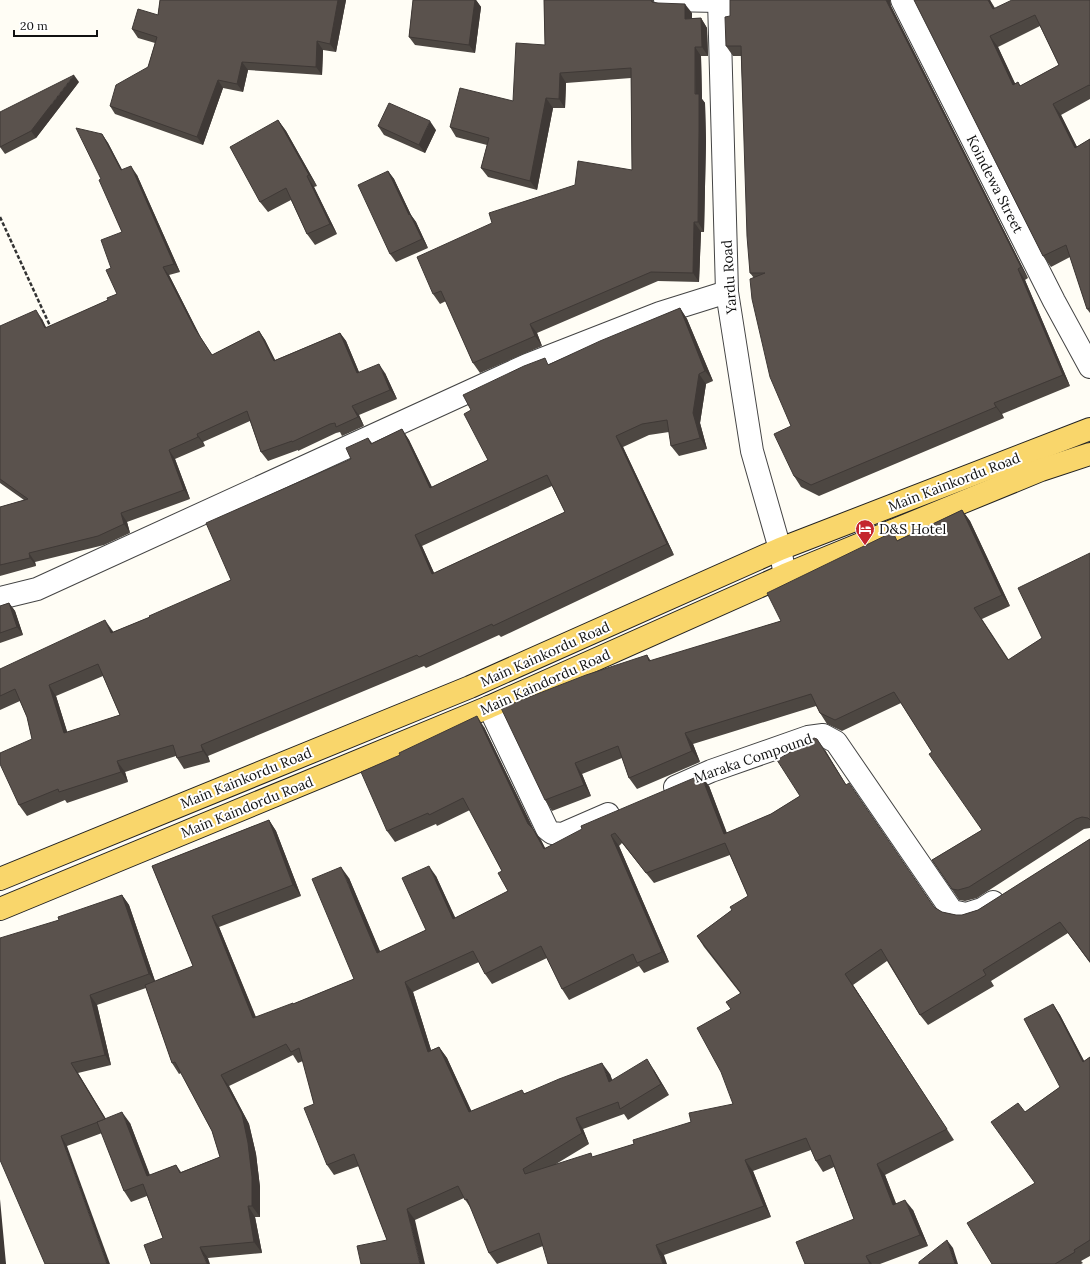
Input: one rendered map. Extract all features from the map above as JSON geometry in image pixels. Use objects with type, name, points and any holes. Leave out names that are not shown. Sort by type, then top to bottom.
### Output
[{"type":"main road","name":"Main Kainkordu Road","points":[[0,878],[435,702],[780,550],[1090,429]]},
{"type":"main road","name":"Main Kaindordu Road","points":[[0,909],[489,707],[785,575],[1041,470],[1090,454]]},
{"type":"main road","points":[[435,702],[445,725]]},
{"type":"street","points":[[665,0],[719,0]]},
{"type":"street","name":"Yardu Road","points":[[719,0],[727,292],[752,451],[780,550],[785,575]]},
{"type":"street","name":"Koindewa Street","points":[[902,0],[1054,302],[1090,367]]},
{"type":"street","points":[[0,598],[37,589],[527,365],[660,313],[727,292]]},
{"type":"street","points":[[489,707],[547,829],[552,833],[562,834],[626,807]]},
{"type":"street","name":"Maraka Compound","points":[[654,795],[711,771],[808,737],[822,735],[836,742],[952,911],[966,914],[982,909],[1009,892]]},
{"type":"path","points":[[0,218],[52,330]]},
{"type":"building","points":[[160,0],[338,0],[330,44],[317,41],[316,67],[242,62],[237,84],[218,80],[197,137],[110,106],[116,85],[148,67],[157,37],[132,29],[138,9],[158,15]]},
{"type":"building","points":[[413,0],[475,0],[469,45],[409,37]]},
{"type":"building","points":[[544,0],[651,0],[652,2],[658,3],[685,4],[685,19],[701,18],[702,47],[695,47],[695,94],[699,94],[699,132],[698,222],[694,222],[693,273],[651,272],[530,324],[535,336],[473,363],[441,291],[433,294],[417,257],[492,223],[489,213],[575,185],[578,161],[632,170],[631,68],[560,73],[559,99],[546,98],[530,181],[481,168],[489,138],[450,127],[460,88],[513,101],[516,43],[545,45]]},
{"type":"building","points":[[730,0],[886,0],[1021,267],[1018,269],[1063,375],[994,403],[996,407],[811,485],[794,476],[774,434],[791,426],[770,377],[752,299],[750,279],[765,273],[750,273],[747,236],[741,46],[726,46],[725,17],[730,16]]},
{"type":"building","points":[[914,0],[988,0],[993,9],[1012,0],[1090,0],[1090,86],[1089,85],[1053,104],[1075,148],[1090,139],[1090,308],[1087,309],[1066,245],[1043,256]],"holes":[[[1035,15],[1059,65],[1020,86],[1018,82],[1013,85],[990,36]]]},
{"type":"building","points":[[74,75],[31,131],[0,147],[0,112]]},
{"type":"building","points":[[389,103],[430,121],[419,145],[378,126]]},
{"type":"building","points":[[278,120],[309,175],[307,176],[330,224],[307,234],[286,188],[260,202],[230,147]]},
{"type":"building","points":[[76,128],[102,134],[121,170],[131,166],[174,264],[163,267],[195,329],[212,355],[259,331],[274,361],[340,333],[357,373],[379,364],[390,390],[352,406],[358,417],[336,427],[335,423],[330,424],[292,442],[261,452],[247,411],[197,434],[198,437],[169,450],[184,490],[121,513],[124,524],[98,536],[29,553],[30,558],[0,565],[0,507],[28,499],[0,479],[0,326],[36,310],[45,328],[108,300],[107,298],[117,294],[106,270],[111,268],[101,240],[122,232],[99,180],[101,179]]},
{"type":"building","points":[[388,171],[422,239],[390,254],[358,185]]},
{"type":"building","points":[[680,308],[705,371],[699,374],[693,413],[700,438],[671,446],[667,420],[642,424],[616,436],[667,544],[493,626],[492,624],[419,657],[417,655],[201,745],[203,751],[177,758],[173,745],[117,761],[121,772],[59,792],[58,789],[19,805],[0,764],[0,753],[32,739],[27,717],[15,689],[0,696],[0,669],[105,620],[111,633],[231,580],[206,523],[351,459],[346,448],[368,438],[371,444],[402,429],[430,488],[488,460],[464,414],[471,410],[463,395],[524,366],[545,358],[548,365],[600,341]],"holes":[[[547,475],[565,512],[432,574],[415,535]],[[98,664],[120,715],[64,733],[49,685]]]},
{"type":"building","points":[[962,510],[1002,595],[974,608],[1008,660],[1042,638],[1018,588],[1090,553],[1090,820],[1082,817],[1076,819],[969,887],[958,890],[952,889],[932,860],[982,830],[929,754],[932,752],[894,692],[835,720],[820,713],[811,694],[685,733],[692,751],[629,778],[618,746],[575,763],[584,785],[545,800],[501,708],[586,675],[647,655],[649,661],[781,621],[767,593],[893,532],[897,541]]},
{"type":"building","points":[[9,603],[17,627],[0,633],[0,606]]},
{"type":"building","points":[[477,716],[528,824],[533,829],[544,849],[582,829],[581,826],[701,775],[724,834],[771,814],[800,796],[777,760],[814,738],[817,739],[846,785],[849,783],[934,907],[942,912],[962,915],[978,910],[1090,839],[1090,962],[1060,922],[983,970],[986,975],[920,1015],[881,949],[845,974],[947,1129],[877,1164],[893,1205],[905,1200],[920,1235],[866,1256],[870,1264],[805,1264],[796,1242],[854,1219],[830,1155],[816,1161],[806,1138],[745,1160],[764,1206],[656,1245],[663,1264],[548,1264],[539,1233],[489,1253],[467,1199],[465,1200],[458,1186],[407,1209],[420,1264],[361,1264],[357,1246],[387,1240],[354,1154],[327,1165],[304,1108],[314,1104],[299,1048],[291,1052],[286,1044],[221,1075],[242,1114],[248,1143],[252,1177],[252,1206],[248,1206],[254,1242],[200,1247],[207,1264],[151,1264],[144,1245],[163,1238],[143,1184],[124,1191],[97,1122],[122,1112],[147,1176],[176,1165],[180,1173],[220,1157],[212,1131],[175,1062],[172,1063],[145,985],[193,966],[152,866],[269,820],[293,885],[212,916],[253,1018],[293,1004],[354,979],[312,879],[341,867],[377,953],[426,930],[402,878],[429,866],[453,919],[508,891],[498,873],[502,871],[463,798],[429,815],[428,813],[387,831],[361,772],[400,755],[399,753]],"holes":[[[615,833],[646,873],[725,843],[748,896],[730,907],[732,910],[697,936],[741,993],[726,1002],[731,1009],[697,1028],[721,1072],[733,1104],[689,1113],[691,1122],[633,1140],[634,1144],[592,1157],[591,1153],[525,1174],[523,1169],[582,1133],[576,1118],[618,1102],[620,1109],[661,1084],[647,1059],[609,1082],[602,1063],[524,1094],[522,1090],[469,1112],[439,1047],[428,1052],[405,982],[473,951],[485,974],[541,946],[562,989],[633,954],[637,963],[662,952],[611,835]]]},
{"type":"building","points":[[122,895],[149,974],[90,995],[105,1055],[71,1063],[105,1119],[61,1136],[107,1264],[45,1264],[0,1160],[0,938],[59,920],[58,917]]},
{"type":"building","points":[[1053,1004],[1083,1062],[1090,1057],[1090,1240],[1074,1250],[1075,1252],[1055,1264],[992,1264],[967,1223],[1035,1183],[991,1122],[1018,1103],[1025,1112],[1060,1087],[1024,1019]]},
{"type":"building","points":[[947,1240],[955,1264],[919,1264],[919,1262]]},
{"type":"place","name":"D&S Hotel","points":[[865,546]]}]
